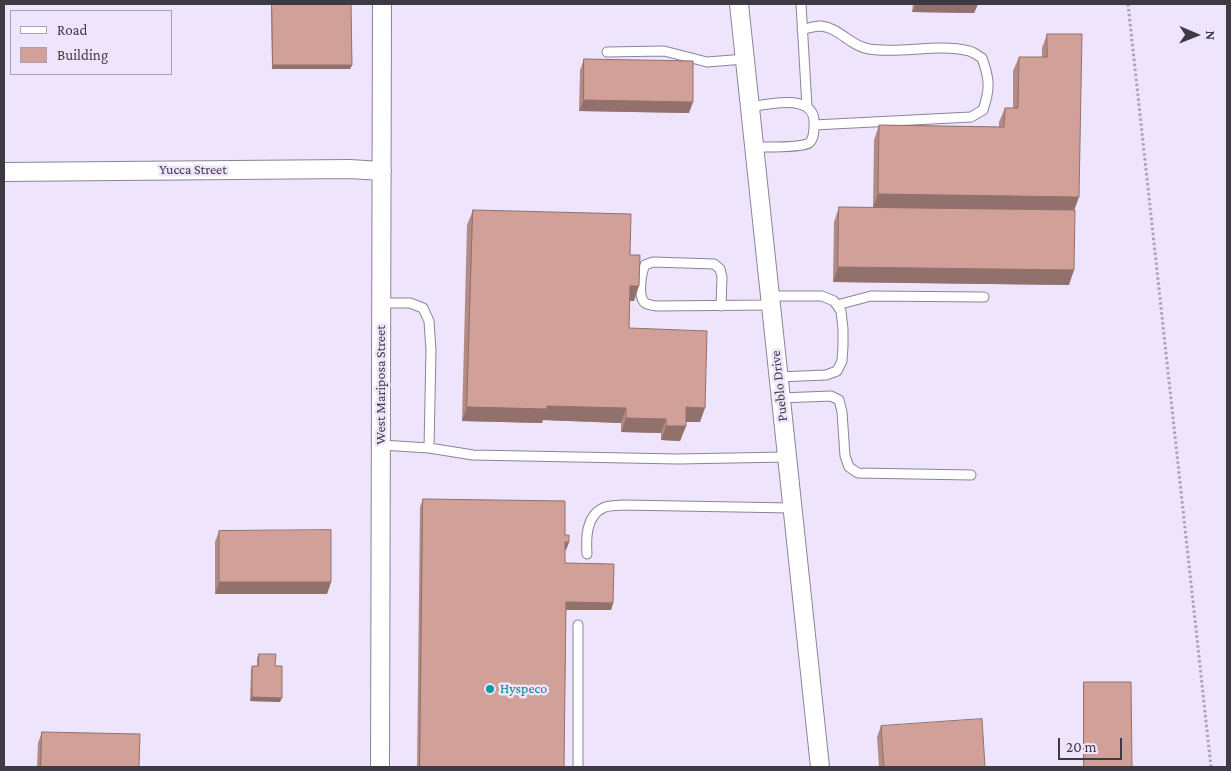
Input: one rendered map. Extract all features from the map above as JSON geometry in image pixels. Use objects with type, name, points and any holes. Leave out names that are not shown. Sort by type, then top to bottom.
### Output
[{"type":"street","name":"West Mariposa Street","points":[[380,767],[382,4]]},
{"type":"street","name":"Pueblo Drive","points":[[739,4],[820,767]]},
{"type":"street","name":"Yucca Street","points":[[4,172],[349,169],[382,171]]},
{"type":"lane","points":[[801,4],[807,107]]},
{"type":"lane","points":[[802,30],[820,26],[831,28],[868,49],[951,48],[971,51],[982,58],[988,73],[989,86],[983,110],[971,117],[814,124]]},
{"type":"lane","points":[[606,52],[664,50],[707,62],[745,59]]},
{"type":"lane","points":[[750,107],[793,102],[807,107],[815,119],[814,136],[809,143],[754,147]]},
{"type":"lane","points":[[722,306],[722,277],[720,269],[714,264],[652,262],[645,265],[642,272],[641,294],[643,300],[648,304],[656,306],[722,306],[822,296],[834,301],[841,311],[843,346],[842,361],[836,371],[826,375],[778,377]]},
{"type":"lane","points":[[837,305],[871,296],[984,297]]},
{"type":"lane","points":[[381,303],[410,303],[423,308],[429,321],[428,448]]},
{"type":"lane","points":[[780,398],[831,396],[839,400],[842,412],[845,456],[849,467],[858,474],[971,475]]},
{"type":"lane","points":[[381,445],[428,448],[474,455],[678,458],[786,457]]},
{"type":"lane","points":[[587,554],[586,536],[592,518],[604,507],[792,508]]},
{"type":"lane","points":[[578,625],[578,767]]},
{"type":"path","points":[[1128,4],[1211,767]]},
{"type":"building","points":[[272,4],[351,4],[352,65],[273,65]]},
{"type":"building","points":[[1047,34],[1082,34],[1079,197],[878,194],[879,125],[1004,127],[1005,108],[1018,108],[1019,57],[1047,57]]},
{"type":"building","points":[[584,59],[693,61],[693,102],[584,100]]},
{"type":"building","points":[[839,207],[1075,210],[1074,270],[838,267]]},
{"type":"building","points":[[473,210],[631,214],[630,255],[640,255],[639,286],[630,286],[629,328],[707,331],[705,408],[686,407],[686,426],[666,426],[666,419],[626,418],[626,408],[547,406],[547,409],[467,407]]},
{"type":"building","name":"Hyspeco","points":[[423,499],[565,501],[565,535],[569,535],[569,542],[565,542],[565,563],[614,564],[613,603],[566,602],[564,767],[420,767]]},
{"type":"building","points":[[331,530],[331,582],[219,582],[219,531]]},
{"type":"building","points":[[259,654],[276,654],[275,666],[282,666],[282,698],[252,697],[252,666],[258,666]]},
{"type":"building","points":[[1084,682],[1131,682],[1132,767],[1084,767]]},
{"type":"building","points":[[982,719],[985,767],[884,767],[881,726]]},
{"type":"building","points":[[42,732],[140,734],[139,767],[41,767]]},
{"type":"place","name":"Hyspeco","points":[[490,689]]}]
